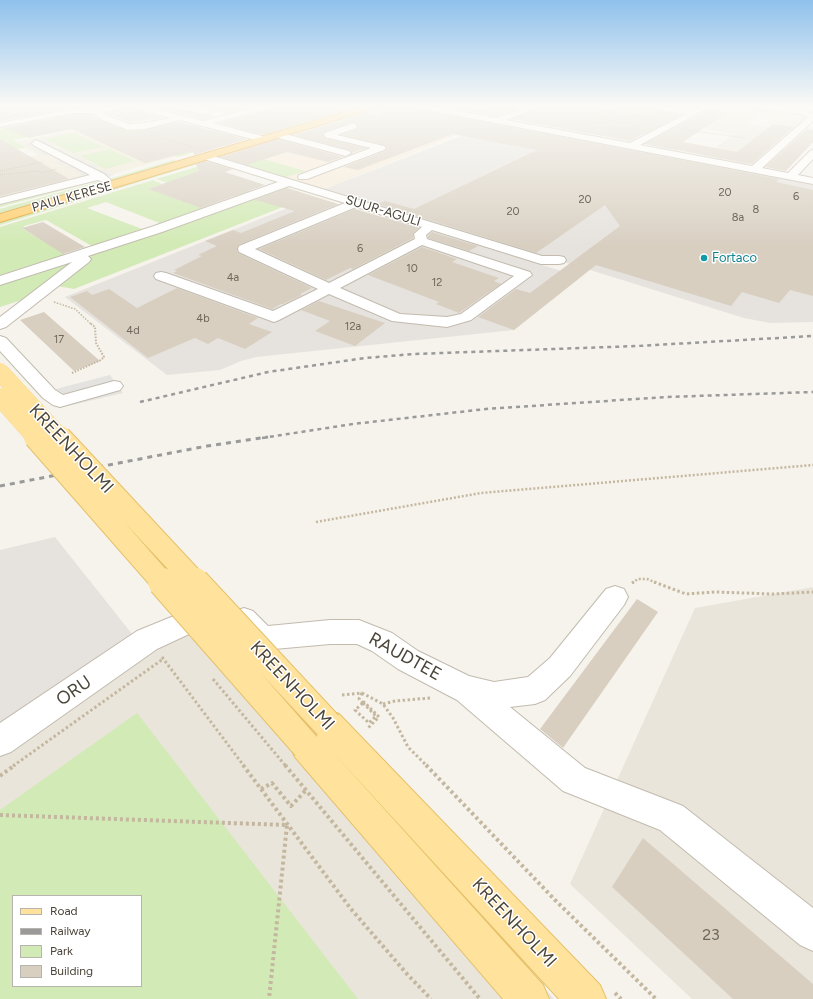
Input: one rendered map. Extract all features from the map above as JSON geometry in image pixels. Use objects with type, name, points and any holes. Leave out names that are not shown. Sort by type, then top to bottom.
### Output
[{"type":"highway","name":"PAUL KERESE","points":[[0,218],[221,153]]},
{"type":"main road","name":"KREENHOLMI","points":[[0,372],[306,745],[586,999]]},
{"type":"main road","name":"KREENHOLMI","points":[[0,397],[529,999]]},
{"type":"street","points":[[54,153],[116,184]]},
{"type":"street","points":[[346,153],[359,156]]},
{"type":"street","points":[[303,177],[368,153]]},
{"type":"street","points":[[664,153],[813,181]]},
{"type":"street","points":[[754,170],[774,153]]},
{"type":"street","points":[[791,176],[813,153]]},
{"type":"street","name":"SUUR-AGULI","points":[[207,157],[541,260],[559,260]]},
{"type":"street","points":[[791,176],[813,175]]},
{"type":"street","points":[[0,201],[100,176]]},
{"type":"street","points":[[0,281],[289,182]]},
{"type":"street","points":[[162,276],[274,317],[330,289],[421,241],[525,275],[466,317],[447,322],[397,318],[330,289],[244,249],[359,204],[377,200]]},
{"type":"street","points":[[421,241],[420,234],[432,227]]},
{"type":"street","points":[[0,324],[96,249]]},
{"type":"street","points":[[0,341],[49,394],[60,401],[114,386]]},
{"type":"street","name":"RAUDTEE","points":[[155,649],[188,621],[230,605],[263,638],[330,632],[359,632],[382,642],[408,660],[466,689],[494,696],[535,690],[560,667],[615,597]]},
{"type":"street","name":"ORU","points":[[0,741],[155,649]]},
{"type":"street","points":[[466,689],[574,780],[671,818],[813,932]]},
{"type":"path","points":[[0,171],[64,158]]},
{"type":"path","points":[[0,175],[38,171],[42,173],[56,169]]},
{"type":"path","points":[[39,294],[62,305],[75,309],[95,327],[96,343],[104,357],[101,360],[72,373]]},
{"type":"path","points":[[316,522],[481,493],[813,464]]},
{"type":"path","points":[[615,597],[638,579],[647,579],[686,594],[716,592],[772,594],[813,592]]},
{"type":"path","points":[[0,776],[155,649],[351,909],[431,999]]},
{"type":"path","points":[[342,695],[362,693],[383,704],[393,718],[408,747],[555,900],[656,999]]},
{"type":"path","points":[[362,693],[359,699],[364,704],[376,716],[369,723],[355,710],[359,706],[364,702],[379,717]]},
{"type":"path","points":[[383,704],[395,701],[434,698]]},
{"type":"path","points":[[306,745],[306,790],[480,999]]},
{"type":"path","points":[[261,789],[272,783],[290,806],[306,790]]},
{"type":"path","points":[[0,815],[287,825]]},
{"type":"path","points":[[269,999],[287,825]]},
{"type":"shaded area","points":[[34,153],[188,153],[97,179],[0,204],[0,164],[38,155]]},
{"type":"shaded area","points":[[39,153],[64,153],[45,156]]},
{"type":"shaded area","points":[[230,153],[414,153],[322,190],[212,158]]},
{"type":"shaded area","points":[[418,153],[648,153],[813,183],[813,322],[770,323],[744,318],[587,269],[322,190]]},
{"type":"shaded area","points":[[709,153],[760,153],[747,164],[704,156]]},
{"type":"shaded area","points":[[77,157],[87,162],[81,163],[84,165],[90,163],[98,167],[92,169],[95,171],[102,169],[114,175],[103,178],[88,179],[74,171],[79,169],[70,169],[65,167],[71,165],[68,163],[62,165],[55,162]]},
{"type":"shaded area","points":[[315,197],[378,217],[386,217],[581,277],[514,330],[256,357],[241,361],[220,370],[167,375],[65,297]]},
{"type":"shaded area","points":[[110,375],[123,393],[59,408],[49,394],[52,390]]},
{"type":"shaded area","points":[[55,537],[140,644],[0,737],[0,550]]},
{"type":"shaded area","points":[[813,587],[813,999],[692,999],[570,884],[695,608]]},
{"type":"shaded area","points":[[199,604],[554,999],[0,999],[0,740]]},
{"type":"green space","points":[[94,153],[118,153],[135,161],[105,169],[80,156]]},
{"type":"green space","points":[[167,153],[193,153],[178,157]]},
{"type":"green space","points":[[264,159],[305,171],[286,177],[243,165]]},
{"type":"green space","points":[[173,160],[180,162],[120,180],[109,179]]},
{"type":"green space","points":[[201,163],[0,225],[0,222]]},
{"type":"green space","points":[[203,165],[198,172],[251,191],[237,196],[177,186],[156,179]]},
{"type":"green space","points":[[153,180],[162,184],[148,189],[203,208],[162,224],[106,202],[87,208],[142,229],[92,246],[46,220],[24,226],[23,229],[66,255],[3,277],[0,275],[0,227]]},
{"type":"green space","points":[[86,181],[89,183],[0,207],[0,202]]},
{"type":"green space","points":[[101,181],[105,183],[0,213],[0,209]]},
{"type":"green space","points":[[284,187],[311,196],[74,289],[57,286],[31,297],[0,307],[0,285]]},
{"type":"green space","points":[[137,713],[358,999],[0,999],[0,810]]},
{"type":"building","points":[[0,153],[23,153],[69,179],[0,196]]},
{"type":"building","points":[[123,153],[187,153],[145,163]]},
{"type":"building","points":[[193,153],[202,153],[194,155]]},
{"type":"building","points":[[235,153],[285,153],[247,165],[221,157]]},
{"type":"building","points":[[290,153],[327,153],[343,157],[328,162]]},
{"type":"building","points":[[381,153],[404,153],[358,170],[344,167]]},
{"type":"building","points":[[532,153],[643,153],[779,179],[776,182],[813,190],[813,296],[790,290],[779,303],[742,292],[731,306],[596,265],[514,330],[478,317],[516,289],[530,293],[620,226],[605,205],[536,253],[377,204],[385,201],[414,209]]},
{"type":"building","points":[[691,153],[765,153],[752,164]]},
{"type":"building","points":[[781,153],[803,153],[786,171],[765,167]]},
{"type":"building","points":[[206,161],[233,169],[225,172],[265,185],[201,208],[148,189],[199,171],[196,164]]},
{"type":"building","points":[[287,188],[338,204],[238,245],[238,253],[312,288],[300,294],[302,295],[272,309],[173,273],[177,271],[174,270],[202,256],[198,255],[217,246],[205,241],[233,230],[241,233],[295,211],[255,200]]},
{"type":"building","points":[[355,209],[419,228],[413,233],[413,238],[353,269],[350,268],[326,280],[259,249]]},
{"type":"building","points":[[43,222],[85,247],[63,254],[22,228]]},
{"type":"building","points":[[432,232],[478,246],[469,251],[428,238]]},
{"type":"building","points":[[422,247],[457,259],[452,262],[499,278],[494,281],[501,284],[459,313],[436,304],[439,302],[368,275]]},
{"type":"building","points":[[177,288],[258,318],[249,324],[272,332],[245,349],[218,338],[208,344],[195,338],[148,358],[70,297],[87,291],[92,295],[109,289],[137,308]]},
{"type":"building","points":[[319,301],[385,323],[355,346],[315,331],[330,321],[301,310]]},
{"type":"building","points":[[44,312],[100,361],[74,371],[20,320]]},
{"type":"building","points":[[637,599],[658,612],[563,748],[540,729]]},
{"type":"building","points":[[643,838],[813,984],[813,999],[733,999],[612,887]]},
{"type":"railway","points":[[140,402],[268,372],[365,358],[414,354],[637,346],[813,336]]},
{"type":"railway","points":[[262,438],[353,424],[486,409],[666,397],[813,392]]},
{"type":"railway","points":[[0,486],[207,446],[268,437]]},
{"type":"place","name":"Fortaco","points":[[704,258]]}]
